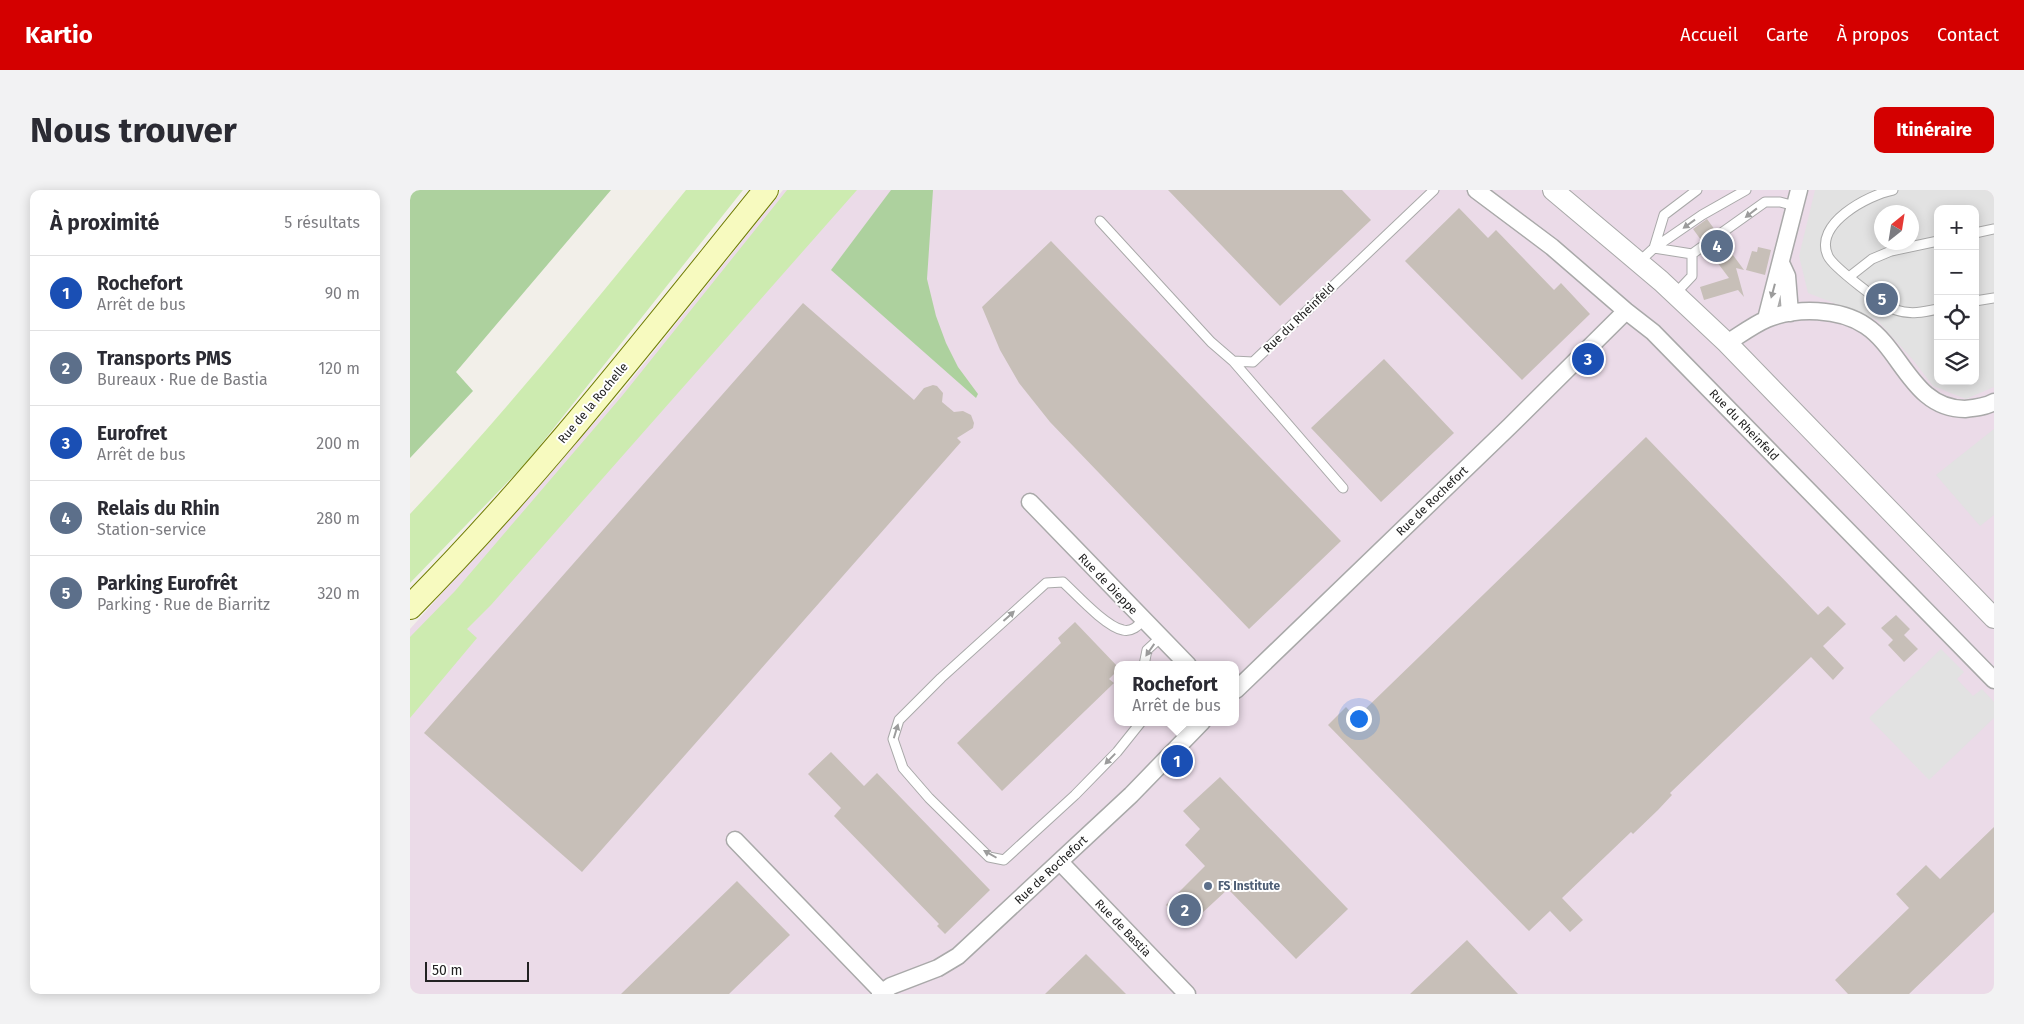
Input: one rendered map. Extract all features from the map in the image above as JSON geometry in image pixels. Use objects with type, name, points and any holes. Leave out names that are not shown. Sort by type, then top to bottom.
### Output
[{"type":"main road","name":"Rue de la Rochelle","points":[[410,607],[514,498],[766,190]]},
{"type":"street","name":"Rue du Rheinfeld","points":[[1476,190],[1552,247],[1626,311],[1654,332],[1994,680]]},
{"type":"street","points":[[1553,190],[1639,262],[1727,343],[1994,618]]},
{"type":"street","points":[[1766,320],[1799,190]]},
{"type":"street","points":[[1781,263],[1787,276],[1790,313]]},
{"type":"street","name":"Rue de Rochefort","points":[[1239,687],[1510,426],[1626,311]]},
{"type":"street","points":[[1727,343],[1766,320],[1790,313],[1836,314],[1850,317],[1867,326],[1880,338],[1913,382],[1927,395],[1942,404],[1958,409],[1976,408],[1994,402]]},
{"type":"street","name":"Rue de Dieppe","points":[[1030,502],[1184,661]]},
{"type":"street","name":"Rue de Rochefort","points":[[735,840],[881,993],[938,968],[958,956],[1131,794],[1198,726]]},
{"type":"street","name":"Rue de Bastia","points":[[1060,862],[1187,994]]},
{"type":"lane","name":"Rue du Rheinfeld","points":[[1233,360],[1253,362],[1434,190]]},
{"type":"lane","points":[[1654,248],[1664,215],[1697,190]]},
{"type":"lane","points":[[1639,262],[1654,248],[1702,214],[1746,190]]},
{"type":"lane","points":[[1893,190],[1861,202],[1839,219],[1830,228],[1825,242],[1827,256],[1849,277],[1879,300],[1896,310],[1915,313],[1934,310]]},
{"type":"lane","points":[[1654,248],[1692,254],[1765,202],[1780,202],[1795,206]]},
{"type":"lane","points":[[1100,221],[1212,342],[1233,360],[1343,488]]},
{"type":"lane","points":[[1979,232],[1994,228]]},
{"type":"lane","points":[[1849,277],[1872,259],[1891,251],[1934,242]]},
{"type":"lane","points":[[1675,294],[1692,276],[1692,254]]},
{"type":"lane","points":[[1979,300],[1994,298]]},
{"type":"lane","points":[[1139,726],[1075,795],[1004,860],[989,857],[929,798],[903,768],[893,738],[899,720],[941,678],[1046,583],[1063,582],[1104,620],[1123,630],[1136,628],[1143,620]]},
{"type":"lane","points":[[1145,661],[1147,650],[1160,637]]},
{"type":"shaded area","points":[[783,190],[1994,190],[1994,994],[410,994],[410,629],[619,395]]},
{"type":"shaded area","points":[[1815,190],[1994,190],[1994,387],[1966,399],[1933,386],[1913,360],[1877,320],[1808,293],[1799,256]]},
{"type":"shaded area","points":[[1994,429],[1994,515],[1980,526],[1936,475]]},
{"type":"shaded area","points":[[1941,649],[1964,672],[1957,679],[1973,696],[1982,689],[1994,702],[1994,718],[1929,780],[1869,718]]},
{"type":"green space","points":[[410,190],[611,190],[456,372],[473,391],[410,458]]},
{"type":"green space","points":[[686,190],[743,190],[526,463],[410,583],[410,514],[585,314]]},
{"type":"green space","points":[[787,190],[857,190],[491,605],[467,629],[477,638],[410,718],[410,637],[455,591],[622,396]]},
{"type":"green space","points":[[891,190],[933,190],[927,279],[936,316],[946,343],[958,367],[978,394],[976,398],[831,270]]},
{"type":"building","points":[[1168,190],[1342,190],[1371,220],[1280,306]]},
{"type":"building","points":[[1459,208],[1488,238],[1496,230],[1554,290],[1561,283],[1590,314],[1522,380],[1405,261]]},
{"type":"building","points":[[1707,219],[1715,230],[1701,240],[1693,229]]},
{"type":"building","points":[[1722,240],[1744,270],[1736,268],[1744,297],[1738,290],[1704,300],[1700,287],[1729,278],[1708,250]]},
{"type":"building","points":[[1051,241],[1341,541],[1249,629],[1050,422],[1019,383],[1000,350],[982,307]]},
{"type":"building","points":[[1758,247],[1771,250],[1765,275],[1746,270],[1752,251],[1757,252]]},
{"type":"building","points":[[803,303],[914,400],[924,388],[933,385],[937,386],[943,393],[942,402],[954,412],[963,411],[971,415],[974,423],[973,428],[957,438],[961,442],[582,872],[424,733]]},
{"type":"building","points":[[1384,359],[1454,433],[1381,502],[1311,428]]},
{"type":"building","points":[[1646,437],[1818,615],[1828,606],[1846,624],[1823,646],[1844,668],[1833,680],[1811,657],[1670,793],[1672,795],[1658,810],[1633,834],[1631,832],[1562,898],[1583,920],[1570,932],[1550,911],[1529,931],[1328,725],[1346,707],[1356,718]]},
{"type":"building","points":[[1896,615],[1910,629],[1904,635],[1918,649],[1904,662],[1888,645],[1893,640],[1881,628]]},
{"type":"building","points":[[1075,622],[1114,663],[1114,674],[1109,679],[1114,683],[1002,791],[957,743],[1061,643],[1058,638]]},
{"type":"building","points":[[831,752],[864,786],[877,773],[990,890],[945,934],[937,926],[939,924],[834,816],[841,808],[808,774]]},
{"type":"building","points":[[1220,777],[1348,909],[1296,959],[1228,889],[1187,927],[1166,905],[1205,866],[1185,845],[1200,829],[1183,811]]},
{"type":"building","points":[[1994,827],[1994,912],[1909,994],[1848,994],[1835,980],[1909,908],[1896,894],[1926,865],[1940,879]]},
{"type":"building","points":[[737,881],[790,935],[729,994],[621,994]]},
{"type":"building","points":[[1467,940],[1518,994],[1410,994]]},
{"type":"building","points":[[1086,954],[1126,994],[1045,994]]},
{"type":"place","name":"Relais du Rhin","points":[[1717,246]]},
{"type":"place","name":"Parking Eurofrêt","points":[[1882,299]]},
{"type":"place","name":"Eurofret","points":[[1588,359]]},
{"type":"place","name":"Rochefort","points":[[1177,761]]},
{"type":"place","name":"FS Institute","points":[[1208,886]]},
{"type":"place","name":"Transports PMS","points":[[1185,910]]}]
